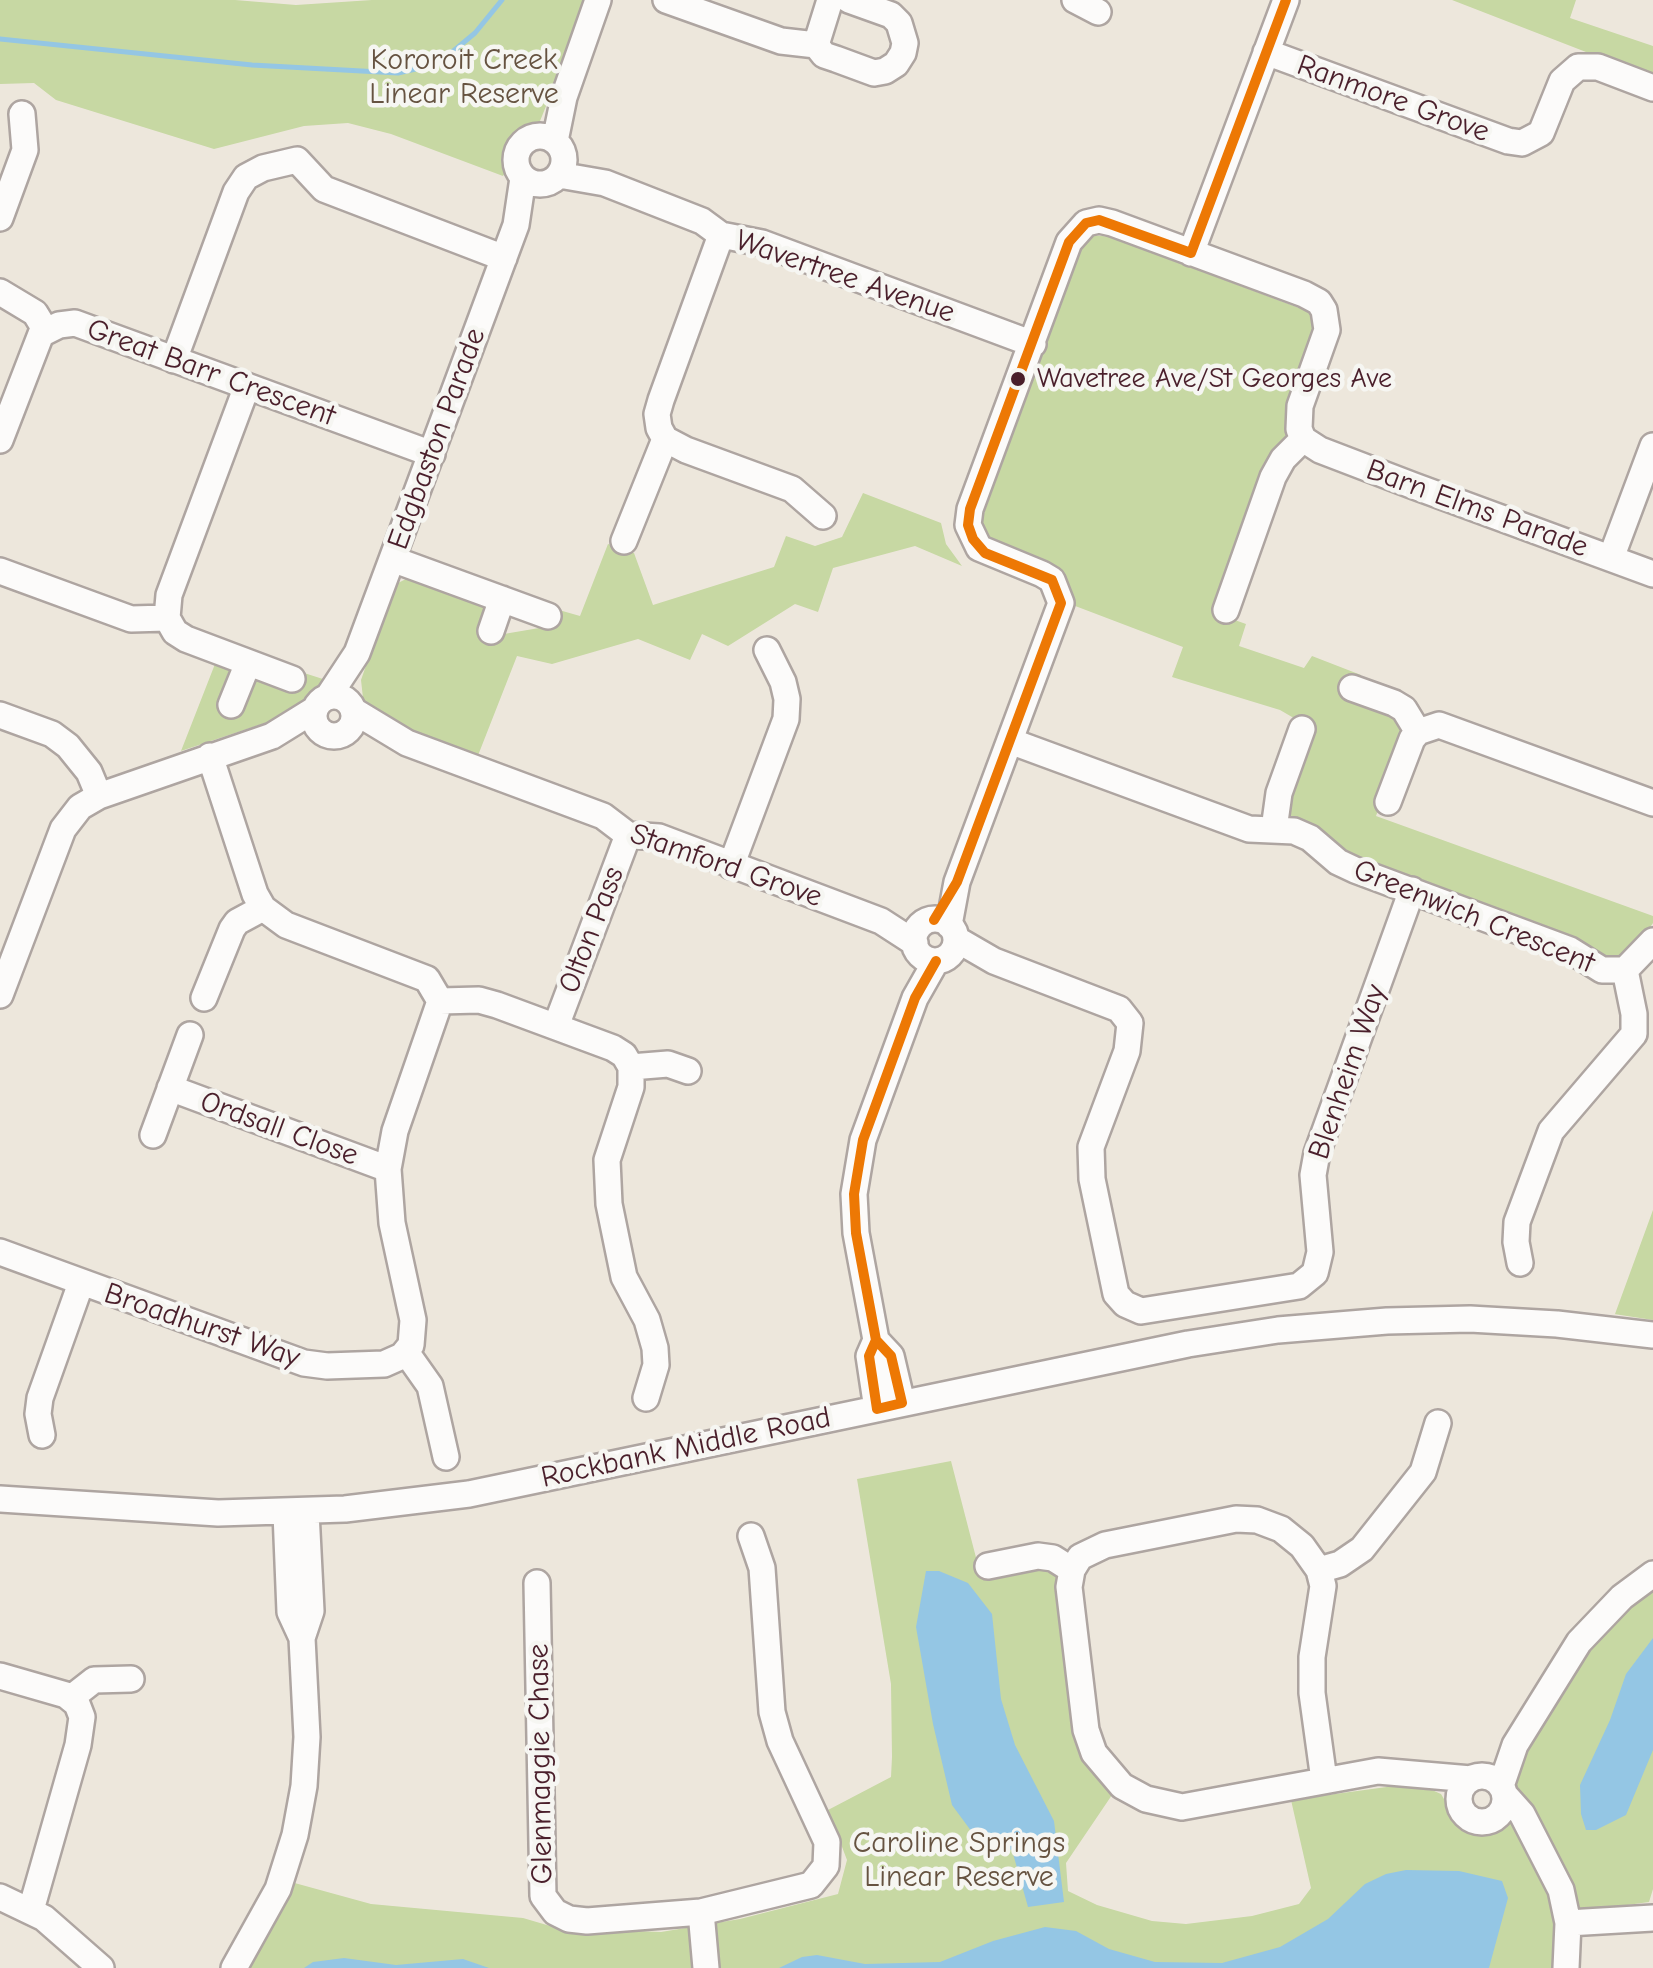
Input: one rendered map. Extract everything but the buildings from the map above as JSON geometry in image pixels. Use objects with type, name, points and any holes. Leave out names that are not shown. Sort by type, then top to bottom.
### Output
[{"type":"street","name":"Edgbaston Parade","points":[[336,714],[516,225],[547,161],[564,97],[598,0]]},
{"type":"street","points":[[666,0],[781,42],[816,46],[824,55],[874,73],[896,64],[905,43],[899,23],[891,15],[849,0]]},
{"type":"street","points":[[816,46],[830,0]]},
{"type":"street","points":[[1075,0],[1098,12]]},
{"type":"street","points":[[1191,253],[1286,0]]},
{"type":"street","name":"Ranmore Grove","points":[[1266,52],[1508,142],[1522,142],[1541,133],[1562,81],[1578,68],[1598,68],[1653,88]]},
{"type":"street","points":[[0,218],[25,150],[22,114]]},
{"type":"street","points":[[174,360],[236,192],[246,177],[263,168],[297,160],[324,189],[504,258]]},
{"type":"street","name":"Wavertree Avenue","points":[[547,161],[702,221],[722,235],[762,242],[1032,344]]},
{"type":"street","points":[[889,1406],[890,1356],[876,1340],[856,1233],[854,1194],[862,1140],[1058,614],[1059,592],[1052,580],[985,553],[972,540],[968,525],[970,510],[1069,242],[1086,223],[1112,223],[1304,294],[1319,302],[1324,310],[1328,330],[1300,406],[1299,429],[1303,439],[1282,459],[1273,477],[1226,610]]},
{"type":"street","points":[[722,235],[658,410],[659,428],[665,439],[686,450],[792,489],[823,516]]},
{"type":"street","points":[[0,292],[35,312],[46,330]]},
{"type":"street","name":"Great Barr Crescent","points":[[0,440],[36,344],[46,330],[59,325],[85,325],[432,454]]},
{"type":"street","points":[[247,386],[168,595],[168,618],[176,632],[186,638],[292,679]]},
{"type":"street","points":[[624,541],[665,439]]},
{"type":"street","name":"Barn Elms Parade","points":[[1303,439],[1320,450],[1653,574]]},
{"type":"street","points":[[1611,558],[1653,446]]},
{"type":"street","points":[[392,559],[548,616]]},
{"type":"street","points":[[0,571],[131,619],[168,618]]},
{"type":"street","points":[[490,630],[502,599]]},
{"type":"street","points":[[731,866],[786,719],[783,682],[767,650]]},
{"type":"street","points":[[232,705],[248,662]]},
{"type":"street","points":[[1352,688],[1404,709],[1418,732]]},
{"type":"street","points":[[0,995],[9,946],[64,829],[80,807],[99,796],[336,714]]},
{"type":"street","name":"Stamford Grove","points":[[336,714],[602,816],[628,835],[659,838],[935,940]]},
{"type":"street","points":[[0,715],[52,734],[68,746],[89,772],[99,796]]},
{"type":"street","points":[[1388,802],[1408,747],[1418,732],[1439,725],[1653,803]]},
{"type":"street","points":[[1274,829],[1279,793],[1302,729]]},
{"type":"street","name":"Greenwich Crescent","points":[[1010,741],[1249,830],[1294,831],[1310,838],[1338,862],[1570,950],[1602,970],[1625,970],[1653,941]]},
{"type":"street","points":[[210,756],[262,908],[286,925],[428,979],[440,1000],[395,1130],[388,1170],[392,1223],[413,1320],[414,1334],[406,1352],[430,1386],[446,1457]]},
{"type":"street","name":"Olton Pass","points":[[556,1026],[628,835]]},
{"type":"street","name":"Blenheim Way","points":[[935,940],[1118,1009],[1130,1023],[1128,1052],[1090,1147],[1092,1180],[1119,1299],[1141,1310],[1299,1286],[1309,1280],[1318,1265],[1314,1175],[1317,1153],[1412,890]]},
{"type":"street","points":[[204,998],[232,928],[262,908]]},
{"type":"street","points":[[1520,1263],[1518,1222],[1550,1130],[1634,1034],[1625,970]]},
{"type":"street","points":[[440,1000],[479,1000],[556,1026],[613,1048],[624,1055],[631,1067],[631,1088],[607,1160],[610,1204],[624,1277],[648,1320],[655,1348],[656,1365],[646,1398]]},
{"type":"street","name":"Ordsall Close","points":[[153,1135],[190,1036]]},
{"type":"street","points":[[631,1067],[668,1064],[688,1071]]},
{"type":"street","name":"Ordsall Close","points":[[170,1088],[388,1170]]},
{"type":"street","name":"Broadhurst Way","points":[[0,1252],[304,1363],[384,1364],[406,1352]]},
{"type":"street","points":[[42,1435],[40,1398],[81,1283]]},
{"type":"street","name":"Rockbank Middle Road","points":[[0,1499],[218,1513],[296,1512],[469,1494],[1188,1344],[1278,1330],[1387,1321],[1470,1320],[1556,1324],[1653,1335]]},
{"type":"street","points":[[1319,1570],[1340,1564],[1362,1549],[1423,1472],[1438,1423]]},
{"type":"street","name":"Rockbank Middle Road","points":[[0,1491],[72,1504]]},
{"type":"street","points":[[234,1968],[278,1889],[295,1835],[306,1760],[302,1638],[290,1612],[296,1512]]},
{"type":"street","points":[[1324,1780],[1312,1694],[1312,1657],[1322,1603],[1319,1570],[1302,1546],[1281,1529],[1257,1520],[1236,1519],[1105,1544],[1080,1556],[1069,1587],[1086,1730],[1094,1752],[1122,1786],[1146,1799],[1182,1807],[1378,1770],[1490,1784],[1522,1814],[1561,1890],[1568,1923],[1566,1968]]},
{"type":"street","name":"Glenmaggie Chase","points":[[537,1582],[543,1896],[555,1912],[587,1921],[701,1912],[810,1885],[826,1866],[827,1842],[780,1741],[772,1712],[762,1568],[751,1536]]},
{"type":"street","points":[[988,1566],[1038,1556],[1053,1558],[1072,1570]]},
{"type":"street","points":[[1460,1805],[1461,1790],[1490,1784],[1579,1642],[1622,1597],[1653,1574]]},
{"type":"street","points":[[0,1676],[71,1698],[80,1710],[83,1724],[31,1910]]},
{"type":"street","points":[[71,1698],[94,1680],[132,1678]]},
{"type":"street","points":[[1413,1774],[1460,1805],[1469,1818],[1492,1820],[1536,1840]]},
{"type":"street","points":[[1490,1784],[1502,1810],[1492,1820]]},
{"type":"street","points":[[0,1897],[31,1910],[60,1930],[102,1968]]},
{"type":"street","points":[[701,1912],[706,1968]]},
{"type":"street","points":[[1568,1923],[1653,1918]]},
{"type":"green space","name":"Kororoit Creek Linear Reserve","points":[[0,0],[235,0],[296,5],[372,0],[589,0],[540,121],[510,145],[509,166],[503,176],[391,134],[348,123],[304,126],[214,149],[56,100],[34,83],[0,84]]},
{"type":"green space","points":[[1452,0],[1576,0],[1570,18],[1653,46],[1653,78]]},
{"type":"green space","points":[[1094,235],[1110,237],[1310,312],[1318,321],[1289,441],[1215,613],[1246,624],[1239,646],[1304,668],[1312,656],[1361,675],[1354,701],[1392,716],[1406,733],[1376,816],[1653,916],[1653,923],[1635,949],[1615,962],[1350,858],[1293,821],[1285,809],[1311,728],[1280,710],[1172,677],[1183,647],[1070,604],[1072,592],[1053,570],[994,547],[981,522],[1079,243]]},
{"type":"green space","points":[[863,493],[941,523],[946,544],[962,566],[915,546],[833,568],[818,612],[795,604],[728,646],[702,634],[690,660],[638,639],[552,664],[517,656],[477,758],[380,718],[364,707],[361,680],[394,585],[412,576],[480,601],[498,635],[545,627],[552,608],[580,616],[608,544],[634,553],[653,605],[774,567],[786,536],[815,546],[842,537]]},
{"type":"green space","points":[[215,664],[286,690],[301,672],[326,680],[295,713],[181,751]]},
{"type":"green space","points":[[1653,1210],[1653,1320],[1614,1314],[1615,1314]]},
{"type":"green space","name":"Caroline Springs Linear Reserve","points":[[951,1461],[980,1573],[1051,1567],[1058,1580],[1114,1792],[1066,1863],[1068,1891],[1097,1905],[1152,1921],[1186,1924],[1252,1916],[1299,1904],[1311,1888],[1291,1800],[1416,1783],[1441,1794],[1455,1818],[1470,1829],[1488,1832],[1506,1826],[1517,1801],[1510,1766],[1595,1638],[1653,1581],[1653,1889],[1649,1902],[1591,1910],[1557,1968],[246,1968],[271,1928],[291,1882],[371,1904],[523,1918],[557,1928],[661,1932],[740,1919],[838,1894],[847,1860],[828,1810],[891,1777],[892,1757],[891,1684],[857,1479]]},
{"type":"water","points":[[926,1571],[939,1571],[968,1583],[992,1614],[1001,1699],[1015,1745],[1054,1821],[1064,1902],[1028,1907],[1012,1850],[980,1843],[952,1805],[916,1627]]},
{"type":"water","points":[[1653,1638],[1653,1750],[1626,1815],[1596,1830],[1586,1830],[1580,1785],[1626,1674]]},
{"type":"water","points":[[1406,1870],[1459,1871],[1502,1881],[1508,1898],[1489,1968],[779,1968],[817,1955],[865,1964],[940,1962],[993,1941],[1045,1927],[1076,1931],[1109,1949],[1155,1962],[1222,1963],[1280,1947],[1328,1919],[1365,1884]]},
{"type":"water","points":[[344,1958],[396,1965],[463,1959],[489,1968],[304,1968],[313,1962]]},
{"type":"waterway","points":[[0,39],[252,65],[398,73],[420,68],[451,53],[475,33],[502,0]]},
{"type":"transit line","points":[[1191,253],[1286,0]]},
{"type":"transit line","points":[[934,920],[957,882],[1061,603],[1052,580],[985,553],[968,525],[970,509],[1069,242],[1086,223],[1099,220],[1191,253]]},
{"type":"transit line","points":[[876,1340],[856,1233],[854,1194],[863,1140],[915,998],[936,961]]},
{"type":"transit line","points":[[876,1340],[891,1356],[902,1403],[877,1409],[869,1356],[876,1340]]},
{"type":"place","name":"Wavetree Ave/St Georges Ave","points":[[1018,379]]}]
